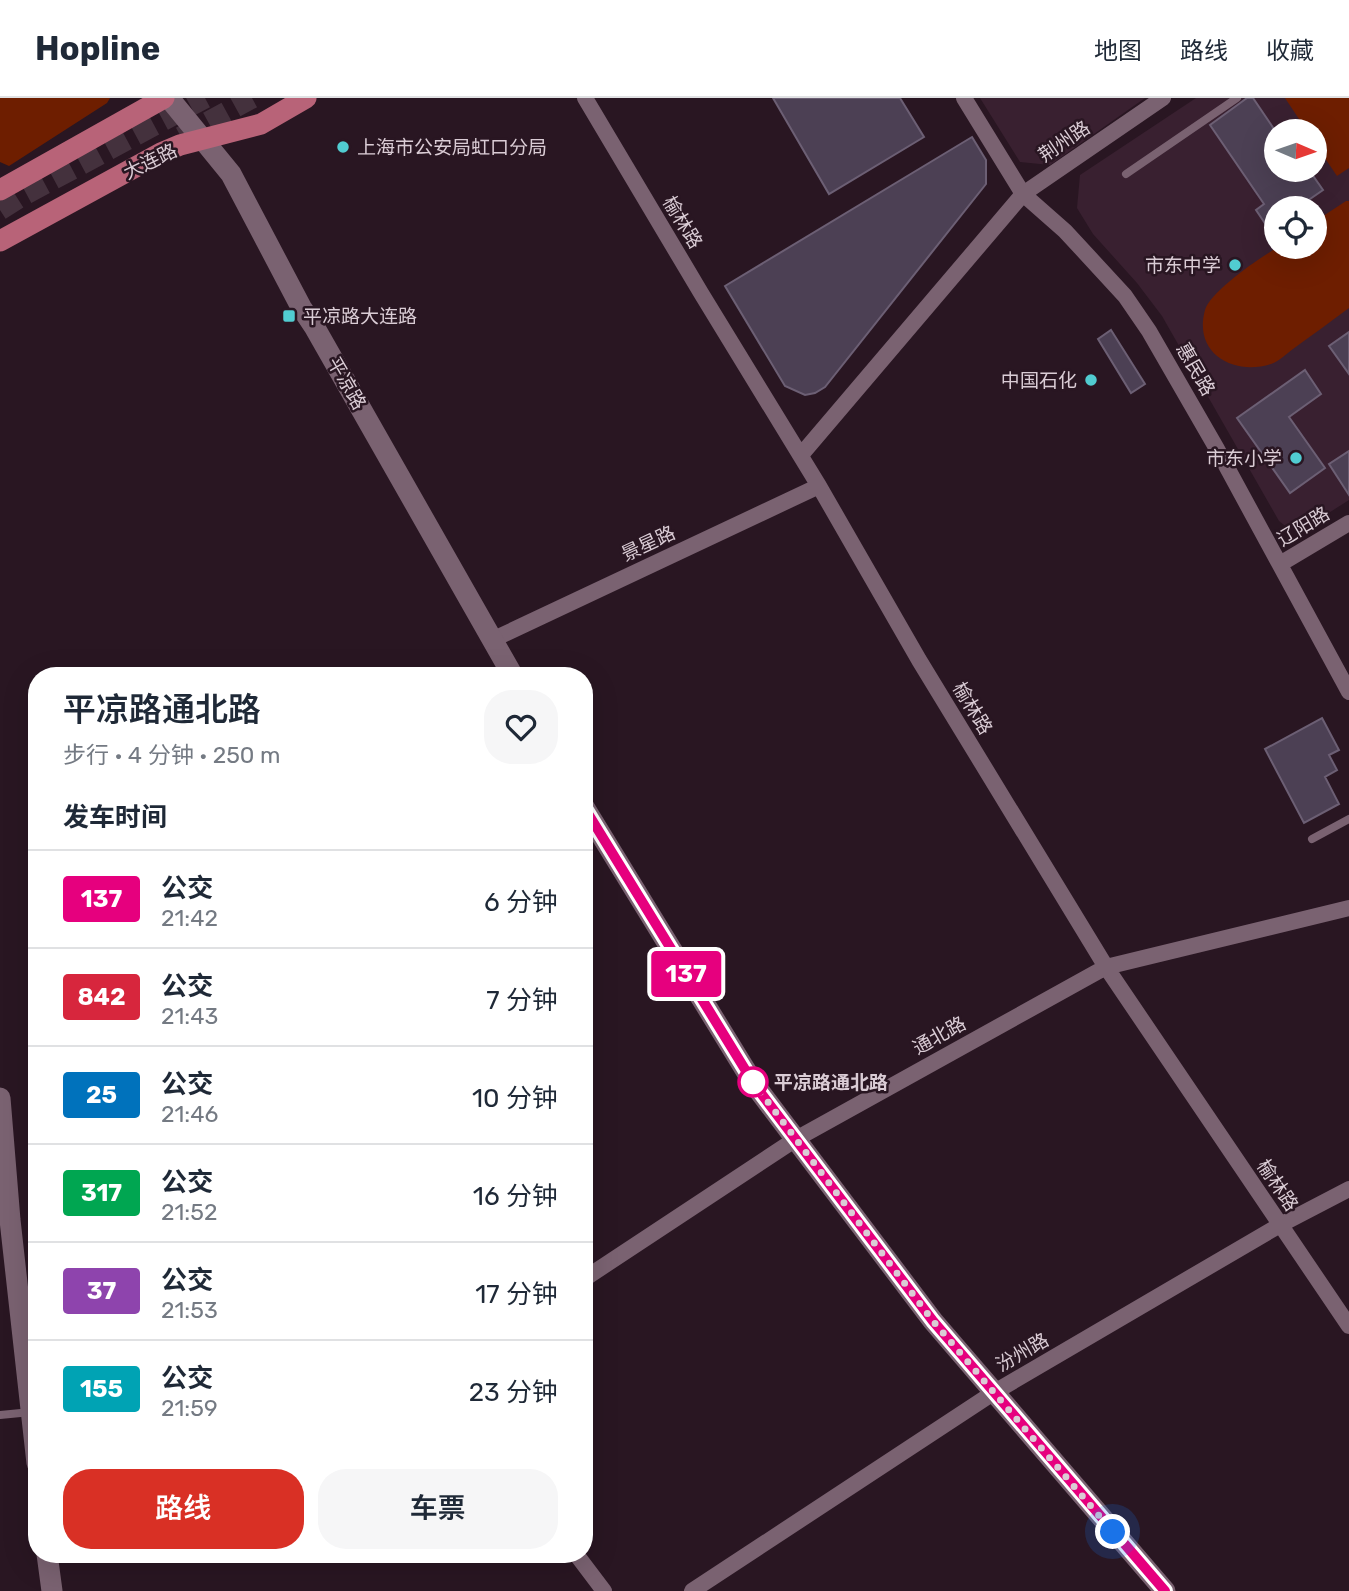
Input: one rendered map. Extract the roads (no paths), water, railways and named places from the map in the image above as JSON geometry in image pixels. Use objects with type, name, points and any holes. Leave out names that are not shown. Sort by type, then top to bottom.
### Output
[{"type":"main road","name":"平凉路","points":[[167,98],[231,174],[301,307],[508,667]]},
{"type":"main road","points":[[0,190],[167,98]]},
{"type":"main road","name":"大连路","points":[[0,241],[161,153],[261,124],[306,98]]},
{"type":"main road","points":[[593,822],[754,1084],[933,1321],[1165,1591]]},
{"type":"main road","points":[[0,1098],[28,1385]]},
{"type":"main road","points":[[48,1563],[52,1591]]},
{"type":"street","name":"榆林路","points":[[585,98],[820,486],[919,660],[1107,967],[1349,1326]]},
{"type":"street","name":"惠民路","points":[[964,98],[1023,194],[1065,231],[1125,296],[1174,371],[1349,692]]},
{"type":"street","name":"荆州路","points":[[1023,194],[1163,98]]},
{"type":"street","points":[[801,455],[1023,194]]},
{"type":"street","name":"景星路","points":[[494,639],[820,486]]},
{"type":"street","name":"辽阳路","points":[[1280,565],[1349,523]]},
{"type":"street","name":"通北路","points":[[593,1273],[796,1139],[1107,967],[1349,908]]},
{"type":"street","name":"汾州路","points":[[692,1591],[993,1393],[1280,1225],[1349,1189]]},
{"type":"street","points":[[583,1563],[604,1591]]},
{"type":"lane","points":[[1126,174],[1237,98]]},
{"type":"lane","points":[[1312,839],[1349,819]]},
{"type":"lane","points":[[0,1415],[28,1412]]},
{"type":"tunnel","points":[[0,210],[205,98]]},
{"type":"tunnel","points":[[181,137],[252,98]]},
{"type":"place","name":"上海市公安局虹口分局","points":[[343,147]]},
{"type":"place","name":"市东中学","points":[[1235,265]]},
{"type":"place","name":"平凉路大连路","points":[[289,316]]},
{"type":"place","name":"中国石化","points":[[1091,380]]},
{"type":"place","name":"市东小学","points":[[1296,458]]},
{"type":"place","name":"平凉路通北路","points":[[753,1082]]}]
